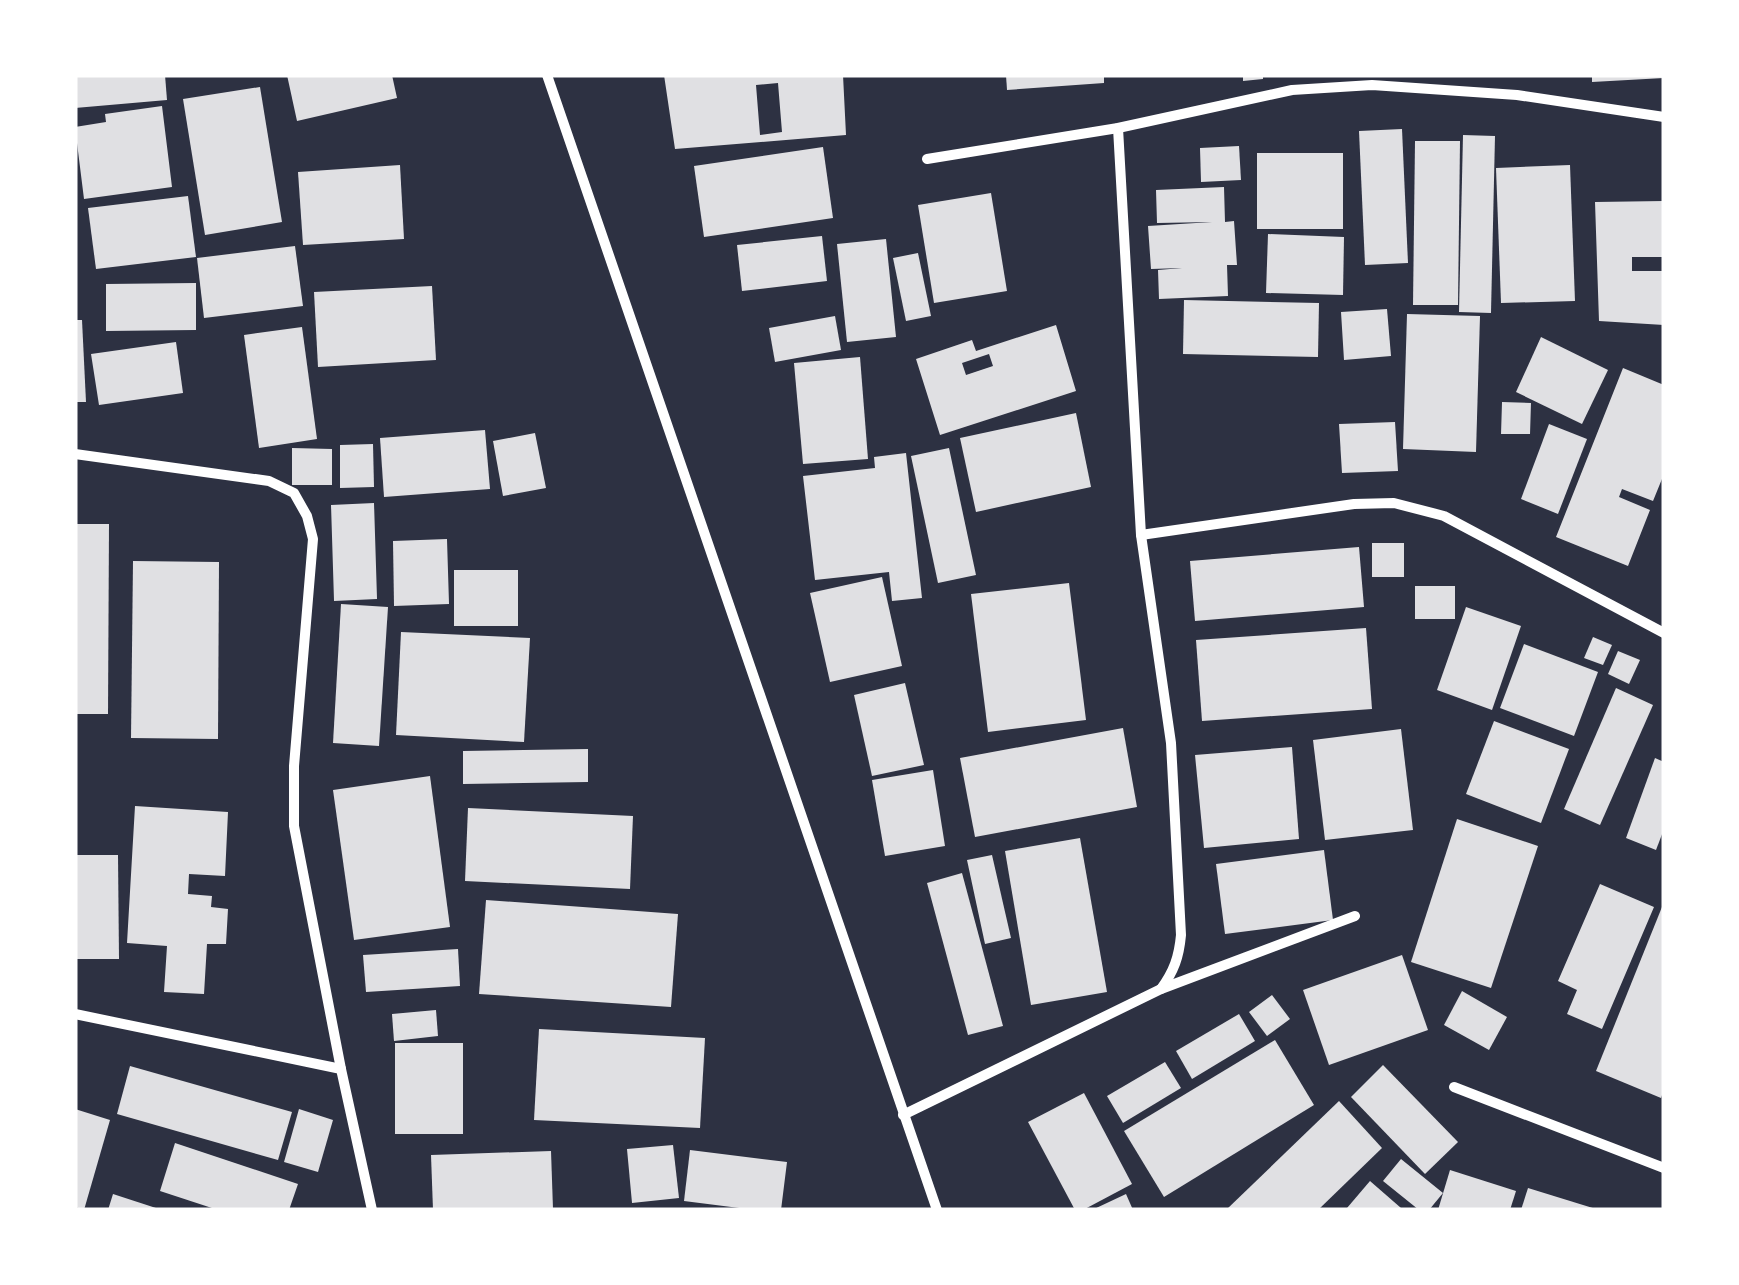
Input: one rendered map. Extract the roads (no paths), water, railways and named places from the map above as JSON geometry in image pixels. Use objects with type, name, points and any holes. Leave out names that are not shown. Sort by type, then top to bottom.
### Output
[{"type":"street","points":[[547,75],[937,1210]]},
{"type":"street","points":[[927,159],[1118,128],[1292,90],[1372,85],[1517,95],[1664,117]]},
{"type":"street","points":[[1118,128],[1141,536],[1170,742],[1181,935],[1180,955],[1162,989]]},
{"type":"street","points":[[75,454],[269,481],[294,493],[307,516],[313,539],[294,766],[294,826],[372,1210]]},
{"type":"street","points":[[1141,536],[1354,504],[1394,503],[1444,516],[1664,633]]},
{"type":"street","points":[[904,1115],[1162,989],[1355,916]]},
{"type":"street","points":[[75,1014],[341,1070]]},
{"type":"street","points":[[1454,1087],[1664,1168]]}]
